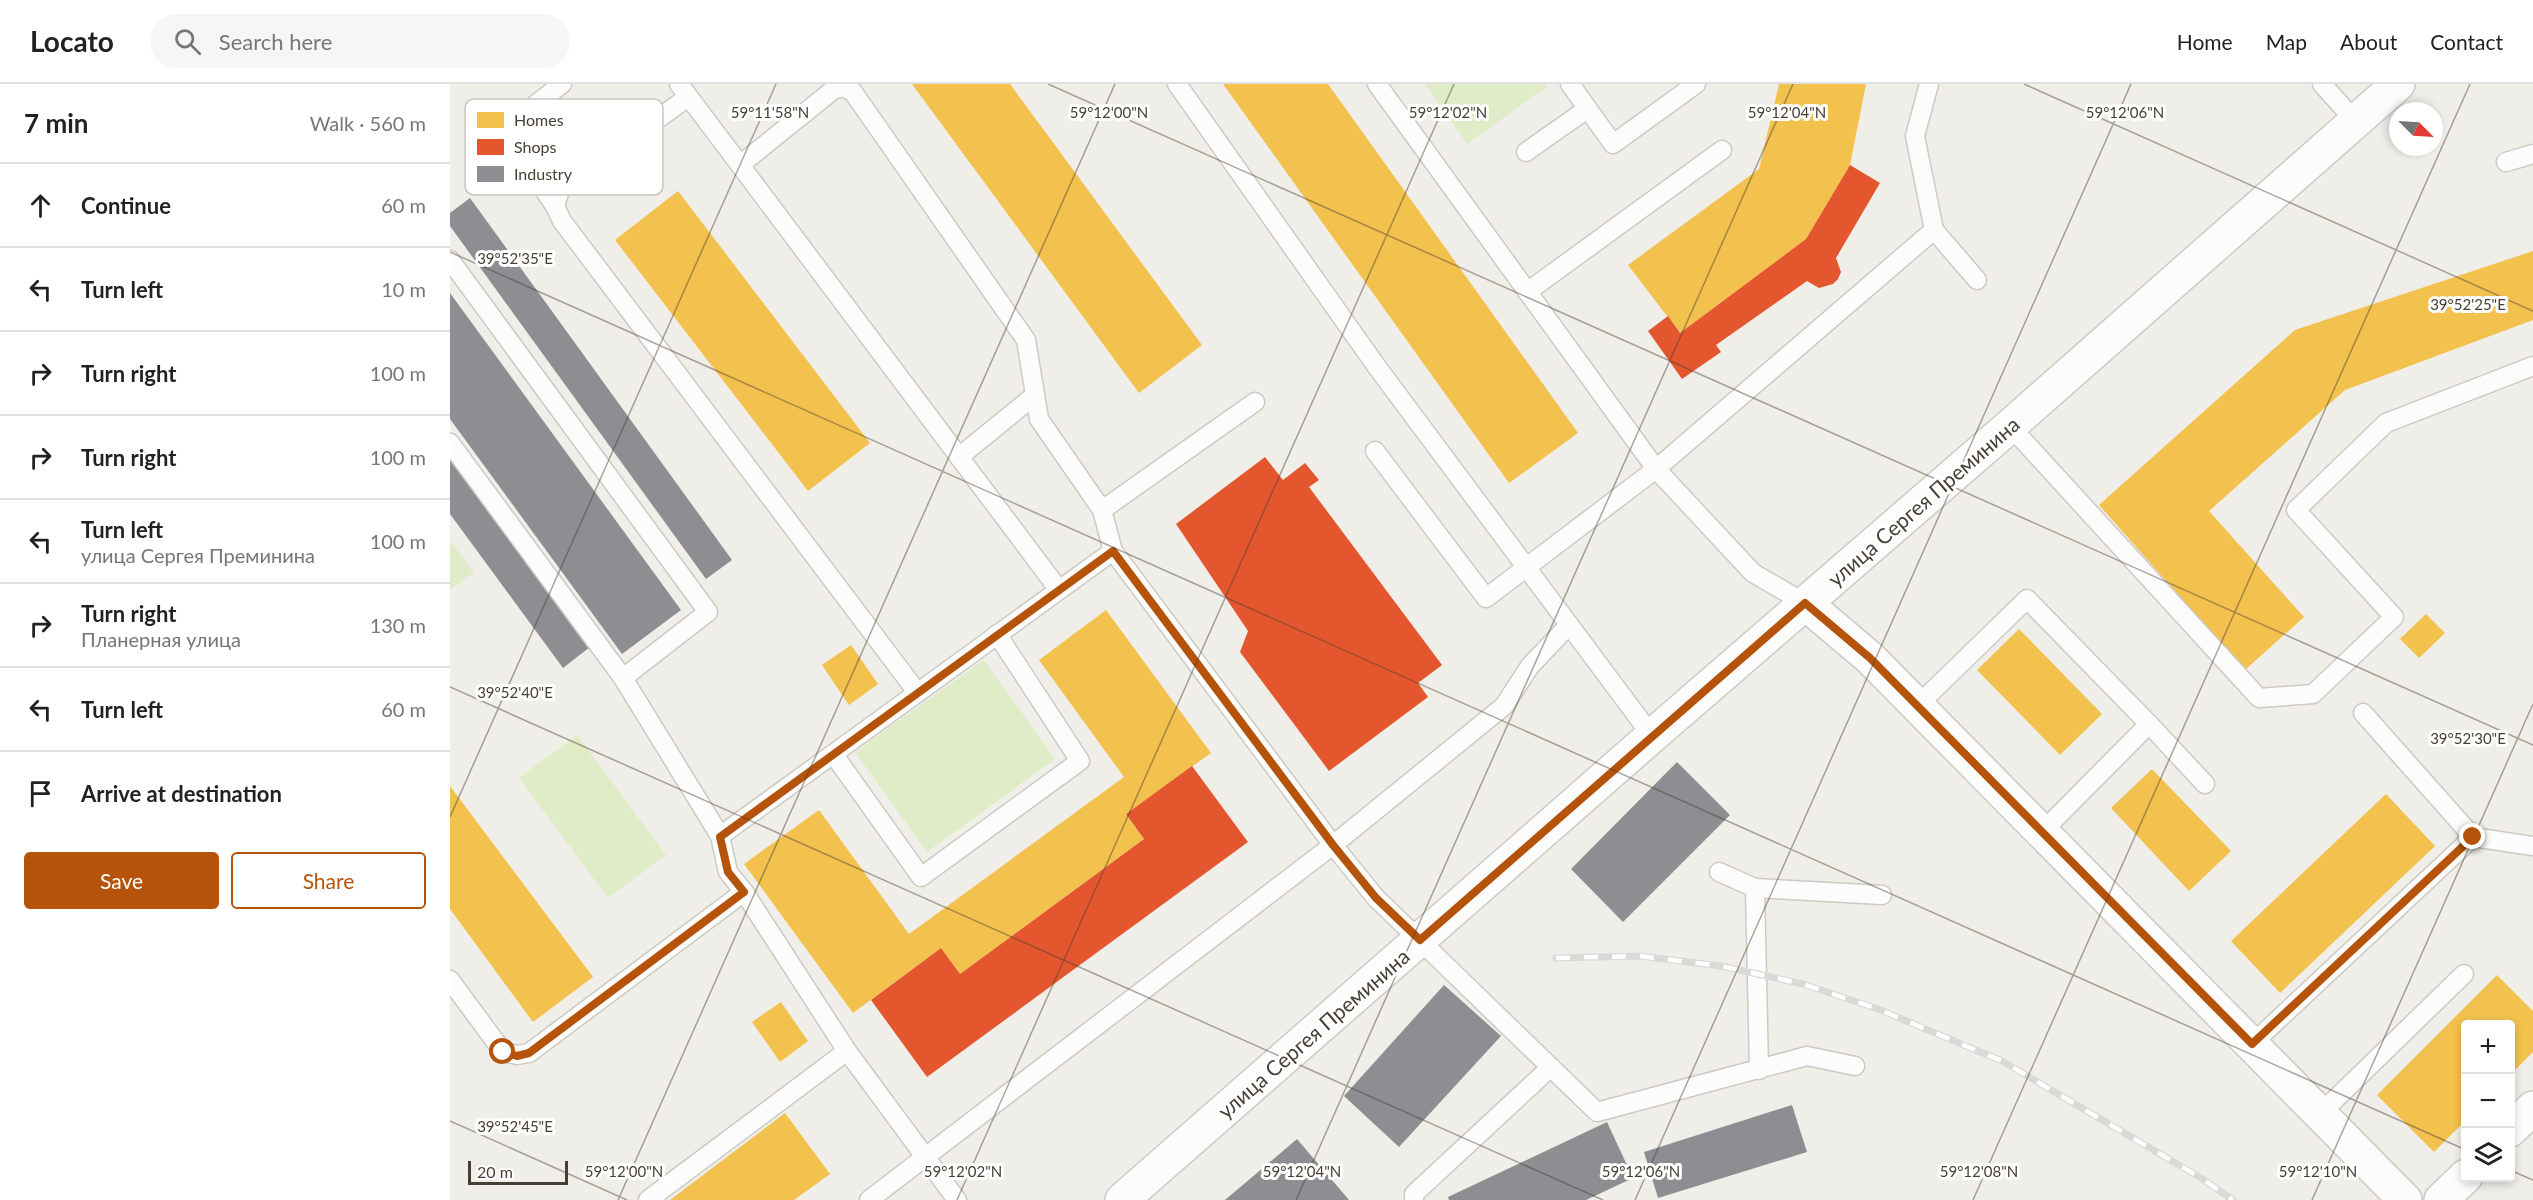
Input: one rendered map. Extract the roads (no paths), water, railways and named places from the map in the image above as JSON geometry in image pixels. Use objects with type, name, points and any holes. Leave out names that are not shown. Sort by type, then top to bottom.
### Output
[{"type":"street","name":"улица Сергея Преминина","points":[[1122,1200],[2010,426],[2398,84]]},
{"type":"street","points":[[1805,603],[1870,658],[2405,1200]]},
{"type":"street","points":[[2513,1128],[2533,1108]]},
{"type":"street","points":[[2441,1200],[2461,1181]]},
{"type":"lane","points":[[542,99],[562,84]]},
{"type":"lane","points":[[1177,84],[1377,367],[1652,736]]},
{"type":"lane","points":[[1377,84],[1656,469],[1753,573],[1805,603]]},
{"type":"lane","points":[[1570,84],[1613,144],[1696,84]]},
{"type":"lane","points":[[1929,84],[1915,136],[1934,230],[1977,280]]},
{"type":"lane","points":[[2322,84],[2355,121]]},
{"type":"lane","points":[[740,165],[833,90],[843,87],[853,92],[1026,340],[1039,419],[1102,510],[1113,551],[1333,845],[1376,898],[1597,1112],[1807,1056],[1855,1066]]},
{"type":"lane","points":[[663,108],[684,91],[1059,590]]},
{"type":"lane","points":[[1526,152],[1587,109]]},
{"type":"lane","points":[[1527,292],[1722,150]]},
{"type":"lane","points":[[2506,162],[2533,154]]},
{"type":"lane","points":[[547,195],[562,221],[917,692]]},
{"type":"lane","points":[[555,206],[558,195]]},
{"type":"lane","points":[[1375,451],[1486,598],[1656,469],[1934,230]]},
{"type":"lane","points":[[450,260],[708,612],[623,678]]},
{"type":"lane","points":[[2010,426],[2259,698],[2313,694],[2394,617],[2296,510],[2386,423],[2533,366]]},
{"type":"lane","points":[[959,457],[1035,395]]},
{"type":"lane","points":[[1102,510],[1255,402]]},
{"type":"lane","points":[[450,443],[623,678],[720,837],[728,872],[744,892],[847,1051],[957,1200]]},
{"type":"lane","points":[[720,837],[1113,551]]},
{"type":"lane","points":[[1917,706],[2027,599],[2205,784]]},
{"type":"lane","points":[[869,1200],[1333,845],[1504,706],[1530,666],[1569,625]]},
{"type":"lane","points":[[834,755],[921,877],[1080,761],[997,634]]},
{"type":"lane","points":[[2362,713],[2473,837],[2533,846]]},
{"type":"lane","points":[[2042,832],[2149,724]]},
{"type":"lane","points":[[2252,1044],[2473,837]]},
{"type":"lane","points":[[1719,872],[1755,888],[1882,895]]},
{"type":"lane","points":[[1755,888],[1759,1070]]},
{"type":"lane","points":[[450,980],[503,1052],[517,1056],[529,1053],[744,892]]},
{"type":"lane","points":[[2320,1114],[2464,974]]},
{"type":"lane","points":[[648,1200],[847,1051]]},
{"type":"lane","points":[[1414,1200],[1414,1194],[1551,1067]]},
{"type":"railway","points":[[1556,958],[1640,956],[1721,966],[1803,984],[1878,1009],[2002,1061],[2201,1178],[2233,1200]]}]
